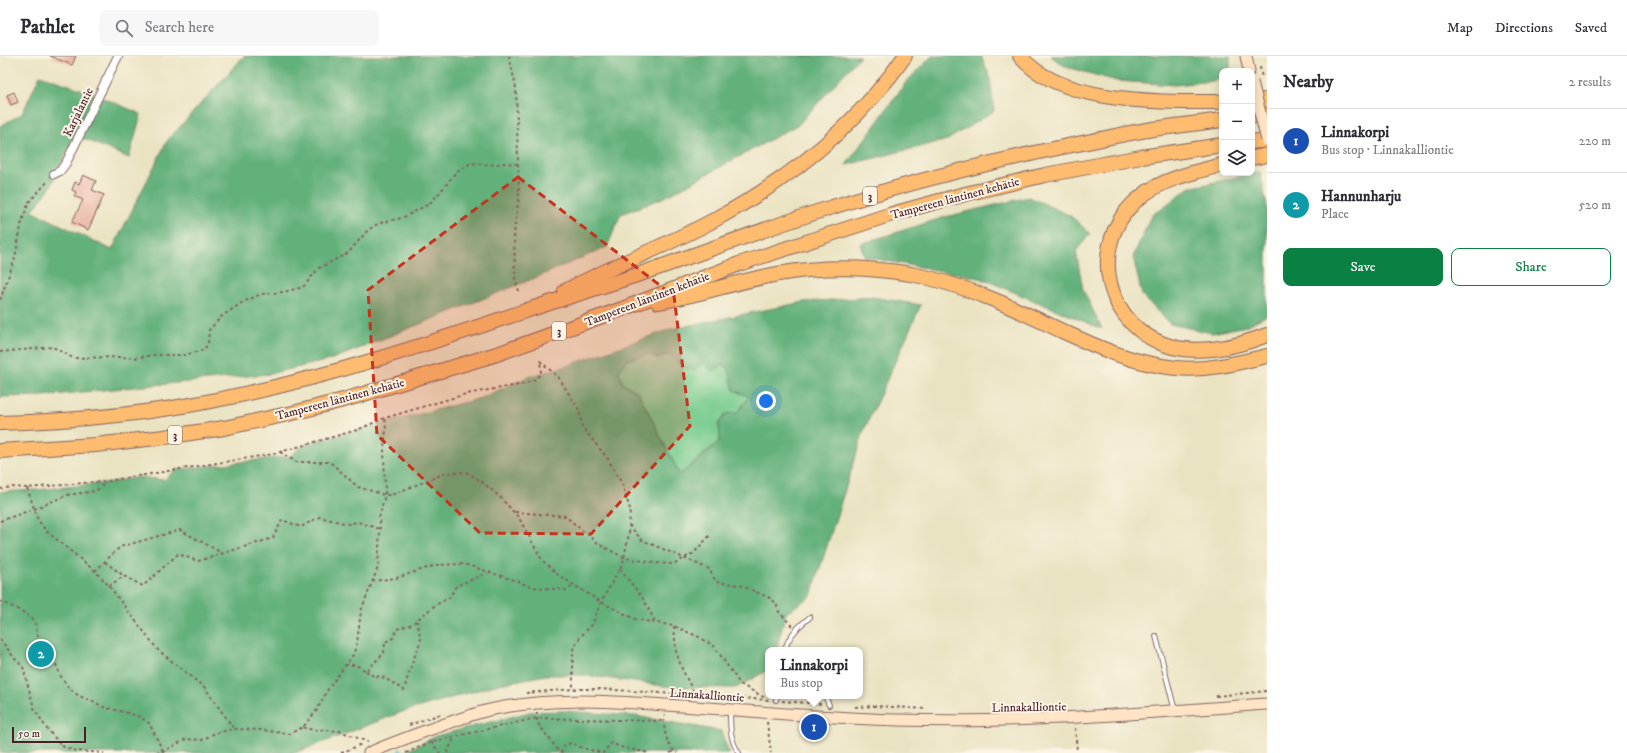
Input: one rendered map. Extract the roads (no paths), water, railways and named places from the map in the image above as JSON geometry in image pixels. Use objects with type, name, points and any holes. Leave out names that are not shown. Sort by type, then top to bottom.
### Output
[{"type":"highway","points":[[529,310],[587,279],[709,223],[757,195],[806,161],[826,145],[870,101],[905,56]]},
{"type":"highway","points":[[1020,56],[1030,67],[1044,77],[1061,85],[1092,94],[1150,100],[1219,102]]},
{"type":"highway","points":[[1255,101],[1267,100]]},
{"type":"highway","points":[[1255,116],[1267,115]]},
{"type":"highway","name":"Tampereen läntinen kehätie","points":[[0,423],[95,418],[219,400],[297,381],[380,359],[449,338],[813,213],[909,184],[1049,150],[1150,129],[1219,120]]},
{"type":"highway","points":[[1255,142],[1267,140]]},
{"type":"highway","name":"Tampereen läntinen kehätie","points":[[0,451],[95,445],[164,437],[224,428],[297,412],[347,399],[497,354],[622,309],[739,264],[892,214],[965,194],[1052,174],[1141,157],[1219,145]]},
{"type":"highway","points":[[1255,157],[1267,155]]},
{"type":"highway","points":[[1219,166],[1167,182],[1144,195],[1134,203],[1121,220],[1110,243],[1108,268],[1112,291],[1117,303],[1130,322],[1140,331],[1162,344],[1189,349],[1204,349],[1250,341],[1267,335]]},
{"type":"highway","points":[[622,309],[683,298],[734,283],[779,274],[837,269],[858,269],[912,274],[978,293],[1014,308],[1108,352],[1134,361],[1156,366],[1195,369],[1214,367],[1267,356]]},
{"type":"main road","points":[[1246,58],[1248,68]]},
{"type":"main road","points":[[1255,94],[1267,140]]},
{"type":"main road","name":"Linnakalliontie","points":[[368,748],[533,697],[730,708],[816,716],[896,720],[959,721],[1074,719],[1267,704]]},
{"type":"street","name":"Karjalantie","points":[[54,174],[60,171],[66,163],[118,56]]},
{"type":"lane","points":[[786,647],[796,630],[810,617]]},
{"type":"lane","points":[[1156,636],[1175,711]]},
{"type":"lane","points":[[826,699],[829,705]]},
{"type":"lane","points":[[730,708],[730,728],[733,740],[739,753]]},
{"type":"place","name":"Hannunharju","points":[[41,654]]},
{"type":"place","name":"Linnakorpi","points":[[814,727]]}]
